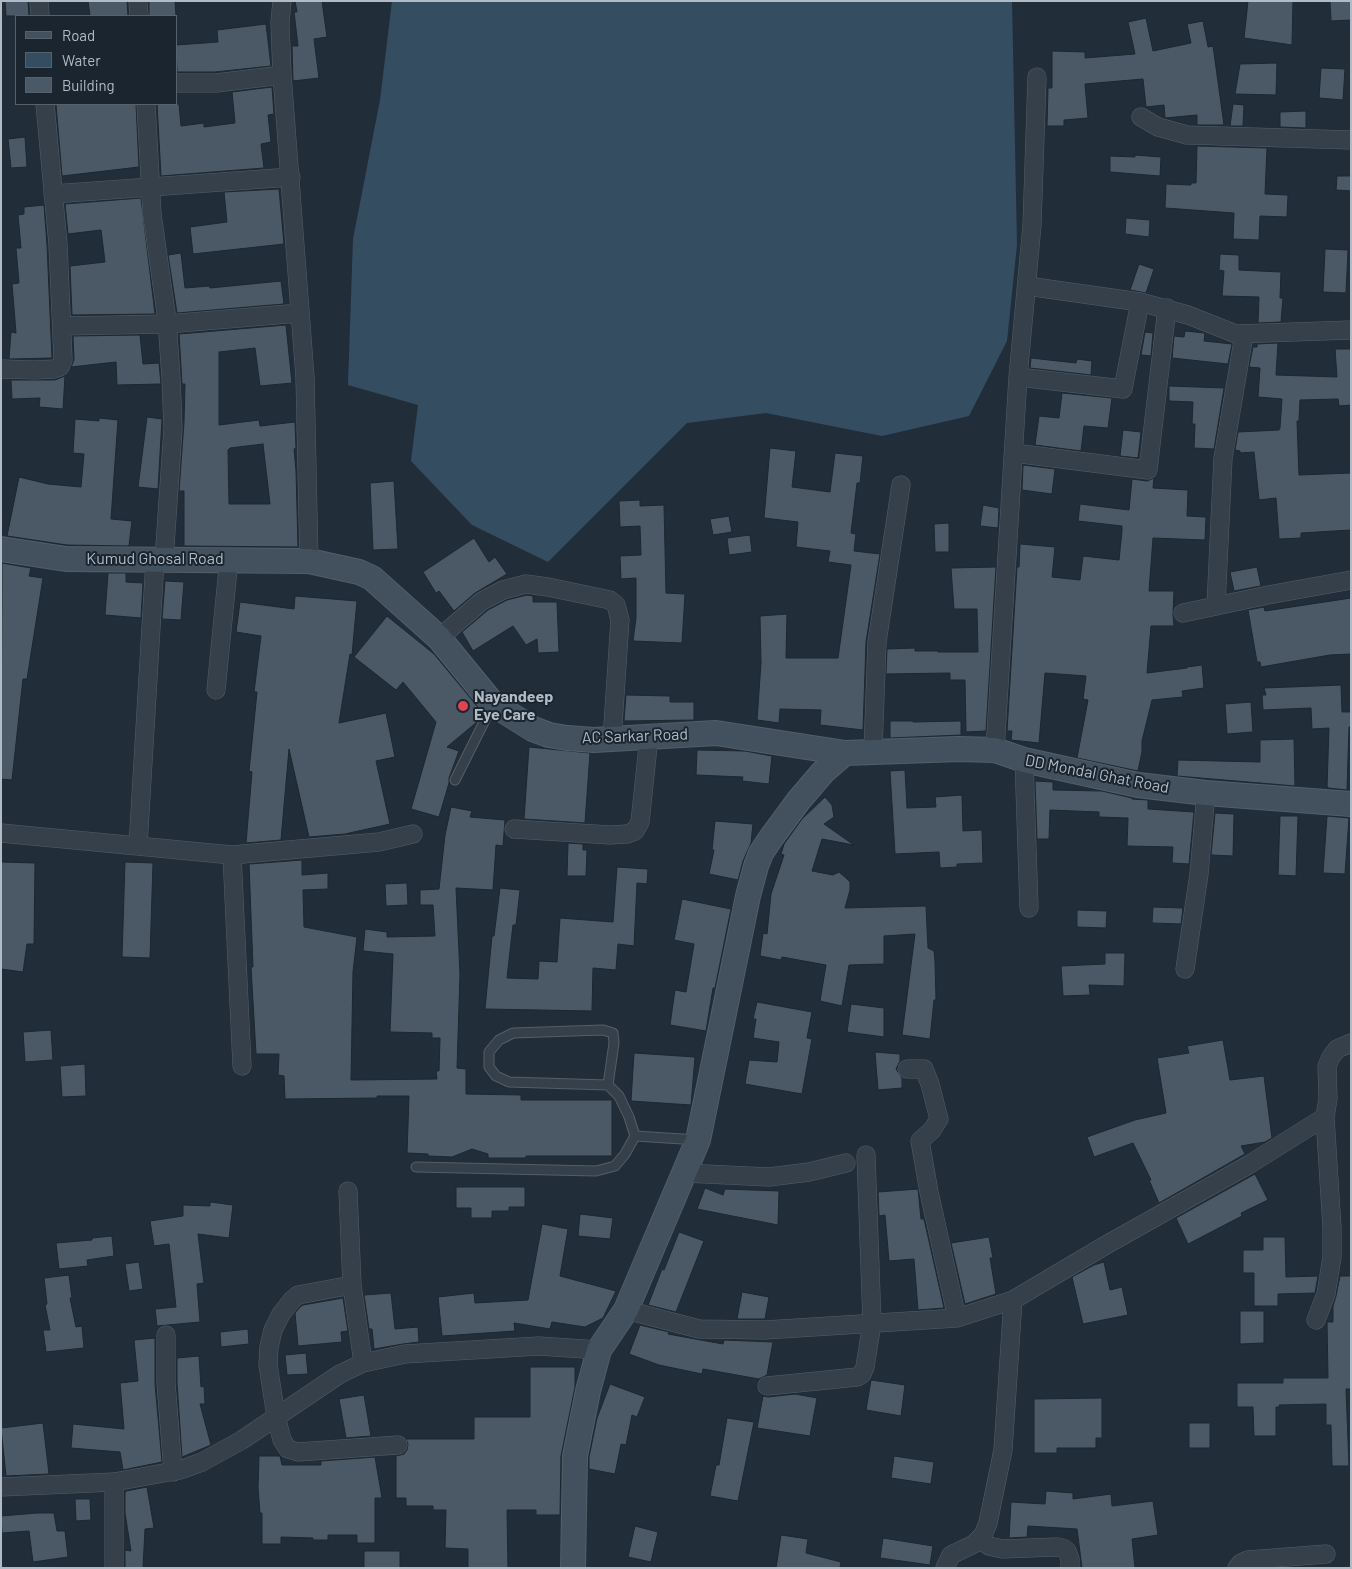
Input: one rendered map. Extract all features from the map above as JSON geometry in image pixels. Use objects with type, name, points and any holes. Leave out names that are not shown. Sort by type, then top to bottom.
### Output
[{"type":"street","points":[[39,1],[40,15]]},
{"type":"street","points":[[138,1],[139,15]]},
{"type":"street","points":[[282,1],[280,22],[282,75],[305,377],[308,561]]},
{"type":"street","points":[[178,83],[216,83],[282,75]]},
{"type":"street","points":[[995,750],[1018,377],[1032,225],[1038,77]]},
{"type":"street","points":[[1,368],[54,369],[60,367],[63,360],[53,194],[45,105]]},
{"type":"street","points":[[138,846],[159,560],[172,428],[167,324],[152,214],[146,105]]},
{"type":"street","points":[[1141,117],[1158,128],[1188,135],[1351,140]]},
{"type":"street","points":[[53,194],[290,177]]},
{"type":"street","points":[[1027,286],[1140,302],[1167,308],[1228,332],[1244,335],[1351,330]]},
{"type":"street","points":[[1018,377],[1123,389],[1140,302]]},
{"type":"street","points":[[1014,452],[1148,470],[1167,308]]},
{"type":"street","points":[[62,326],[167,324],[300,313]]},
{"type":"street","points":[[1216,606],[1223,458],[1244,335]]},
{"type":"street","points":[[873,751],[877,642],[901,485]]},
{"type":"street","name":"Kumud Ghosal Road","points":[[1,549],[66,559],[308,561]]},
{"type":"street","points":[[216,690],[228,560]]},
{"type":"street","name":"AC Sarkar Road","points":[[308,561],[359,572],[372,578],[439,638],[493,704],[533,729],[549,735],[594,740],[716,733],[845,753]]},
{"type":"street","points":[[1183,613],[1351,580]]},
{"type":"street","points":[[439,638],[482,601],[503,590],[526,584],[610,600],[616,605],[620,620],[612,739]]},
{"type":"street","points":[[514,829],[610,836],[628,834],[635,831],[640,822],[649,737]]},
{"type":"street","name":"DD Mondal Ghat Road","points":[[845,753],[975,748],[995,750],[1024,760],[1138,785],[1206,793],[1351,804]]},
{"type":"street","points":[[573,1568],[575,1456],[588,1391],[599,1350],[626,1310],[698,1140],[748,896],[756,866],[766,846],[799,800],[823,772],[845,753]]},
{"type":"street","points":[[1024,760],[1029,908]]},
{"type":"street","points":[[1185,969],[1199,874],[1206,793]]},
{"type":"street","points":[[1,833],[232,855],[379,842],[413,834]]},
{"type":"street","points":[[232,855],[242,1066]]},
{"type":"street","points":[[1316,1320],[1326,1294],[1332,1258],[1325,1117],[1328,1099],[1327,1066],[1330,1056],[1337,1049],[1351,1043]]},
{"type":"street","points":[[907,1070],[924,1069],[939,1119],[932,1130],[920,1141],[929,1192],[957,1318]]},
{"type":"street","points":[[626,1310],[698,1329],[790,1329],[957,1318],[1013,1300],[1250,1164],[1325,1117]]},
{"type":"street","points":[[767,1386],[857,1377],[862,1374],[865,1367],[872,1323],[866,1155]]},
{"type":"street","points":[[684,1173],[769,1177],[809,1172],[846,1163]]},
{"type":"street","points":[[348,1191],[352,1285],[363,1362]]},
{"type":"street","points":[[352,1285],[298,1295],[281,1314],[273,1330],[269,1347],[268,1366],[282,1440],[288,1449],[298,1452],[398,1445]]},
{"type":"street","points":[[946,1568],[951,1555],[974,1544],[983,1535],[988,1523],[1003,1450],[1013,1300]]},
{"type":"street","points":[[166,1335],[166,1384],[173,1472]]},
{"type":"street","points":[[1,1487],[114,1482],[173,1472],[202,1462],[242,1440],[340,1374],[363,1362],[405,1354],[539,1346],[599,1350]]},
{"type":"street","points":[[114,1482],[114,1568]]},
{"type":"street","points":[[979,1539],[989,1546],[1002,1549],[1062,1548],[1067,1551],[1070,1568]]},
{"type":"street","points":[[1237,1568],[1241,1563],[1248,1560],[1287,1563],[1326,1554]]},
{"type":"lane","points":[[455,780],[493,704]]},
{"type":"lane","points":[[416,1167],[596,1171],[615,1166],[625,1154],[635,1136],[619,1096],[608,1085],[509,1082],[496,1076],[489,1066],[489,1052],[499,1040],[513,1033],[603,1030],[613,1033],[614,1043],[608,1085]]},
{"type":"lane","points":[[635,1136],[698,1140]]},
{"type":"water","points":[[392,1],[1012,1],[1017,245],[1007,341],[969,416],[882,436],[766,413],[687,423],[548,562],[472,525],[411,461],[418,405],[348,385],[353,239],[380,100]]},
{"type":"building","points":[[5,1],[28,1],[29,15],[6,16]]},
{"type":"building","points":[[88,1],[127,1],[128,15],[90,15]]},
{"type":"building","points":[[149,1],[175,1],[176,15],[149,15]]},
{"type":"building","points":[[295,1],[322,1],[327,37],[314,39],[319,78],[293,81],[292,46],[298,46],[294,12],[297,12]]},
{"type":"building","points":[[1248,1],[1293,1],[1292,45],[1244,38]]},
{"type":"building","points":[[1330,1],[1351,1],[1351,20],[1331,21]]},
{"type":"building","points":[[1146,18],[1153,51],[1191,43],[1187,24],[1203,21],[1208,47],[1213,46],[1224,125],[1197,125],[1197,115],[1165,118],[1164,105],[1146,107],[1143,79],[1085,84],[1088,118],[1064,120],[1064,126],[1047,126],[1048,88],[1052,88],[1052,51],[1085,52],[1085,58],[1135,54],[1128,22]]},
{"type":"building","points":[[266,24],[271,66],[215,72],[178,72],[178,45],[218,42],[217,30]]},
{"type":"building","points":[[1277,63],[1276,95],[1235,94],[1240,64]]},
{"type":"building","points":[[1321,68],[1345,69],[1343,100],[1319,98]]},
{"type":"building","points":[[272,87],[274,114],[268,115],[271,142],[261,144],[264,168],[161,176],[157,105],[179,104],[181,126],[204,123],[204,127],[235,123],[232,92]]},
{"type":"building","points":[[1233,104],[1244,105],[1243,126],[1230,126]]},
{"type":"building","points":[[56,105],[136,105],[139,167],[62,176]]},
{"type":"building","points":[[1306,111],[1306,128],[1280,127],[1280,112]]},
{"type":"building","points":[[25,137],[27,167],[11,168],[8,139]]},
{"type":"building","points":[[1197,146],[1267,148],[1265,194],[1288,195],[1287,217],[1260,216],[1259,240],[1233,239],[1234,213],[1165,208],[1166,184],[1191,185],[1191,183],[1196,183]]},
{"type":"building","points":[[1135,155],[1161,157],[1160,176],[1110,172],[1110,156],[1135,157]]},
{"type":"building","points":[[1337,176],[1351,176],[1351,191],[1336,190]]},
{"type":"building","points":[[279,189],[284,244],[193,254],[190,227],[227,222],[224,192]]},
{"type":"building","points":[[141,198],[155,314],[72,315],[70,266],[105,262],[101,230],[68,234],[65,204]]},
{"type":"building","points":[[44,205],[52,358],[9,359],[11,332],[16,333],[12,284],[19,283],[16,248],[21,248],[18,215],[24,214],[24,207]]},
{"type":"building","points":[[1126,218],[1150,220],[1149,237],[1125,234]]},
{"type":"building","points":[[1325,249],[1348,250],[1346,293],[1323,292]]},
{"type":"building","points":[[181,253],[185,288],[209,286],[210,288],[281,281],[284,304],[177,313],[168,255]]},
{"type":"building","points":[[1220,254],[1239,255],[1239,270],[1281,272],[1280,298],[1283,298],[1281,322],[1258,323],[1259,297],[1222,296],[1224,271],[1219,270]]},
{"type":"building","points":[[1139,264],[1154,269],[1146,293],[1130,290]]},
{"type":"building","points":[[286,325],[292,383],[260,386],[255,348],[219,352],[219,425],[259,420],[260,426],[295,422],[296,448],[294,449],[298,547],[184,546],[184,491],[179,491],[185,384],[182,384],[179,334]],"holes":[[[263,444],[270,504],[229,504],[228,450],[230,448]]]},
{"type":"building","points":[[1185,331],[1205,333],[1204,341],[1232,344],[1228,364],[1172,358],[1174,336],[1184,337]]},
{"type":"building","points":[[1145,332],[1153,333],[1151,356],[1141,355]]},
{"type":"building","points":[[140,335],[143,364],[159,363],[161,384],[117,385],[116,362],[71,367],[74,360],[73,336]]},
{"type":"building","points":[[1278,343],[1276,375],[1337,377],[1335,349],[1351,349],[1351,405],[1339,406],[1338,399],[1300,400],[1299,421],[1297,421],[1299,475],[1351,473],[1351,530],[1301,533],[1301,538],[1279,539],[1276,498],[1259,500],[1254,452],[1240,453],[1240,451],[1235,450],[1238,432],[1279,430],[1280,428],[1282,399],[1258,397],[1260,368],[1249,367],[1253,347],[1257,347],[1257,344]]},
{"type":"building","points":[[1031,358],[1076,363],[1077,359],[1092,361],[1091,375],[1030,368]]},
{"type":"building","points":[[65,376],[63,409],[39,407],[40,398],[12,399],[11,380],[55,380]]},
{"type":"building","points":[[1169,386],[1224,388],[1214,449],[1194,448],[1195,424],[1192,424],[1193,402],[1169,401]]},
{"type":"building","points":[[1062,393],[1112,398],[1108,428],[1084,426],[1081,451],[1035,445],[1039,416],[1059,418]]},
{"type":"building","points":[[147,417],[162,419],[158,489],[138,487]]},
{"type":"building","points":[[99,418],[118,420],[111,519],[132,521],[129,546],[67,545],[7,536],[19,477],[48,484],[81,487],[84,454],[73,453],[75,419],[99,421]]},
{"type":"building","points":[[1123,430],[1141,432],[1138,458],[1120,456]]},
{"type":"building","points":[[770,448],[796,451],[792,487],[830,492],[835,453],[863,456],[860,483],[857,483],[851,533],[856,534],[854,551],[880,554],[866,642],[863,730],[820,725],[821,710],[780,709],[779,723],[757,720],[761,663],[760,616],[787,614],[786,658],[838,658],[851,565],[828,562],[830,551],[796,547],[798,522],[764,518]]},
{"type":"building","points":[[1023,465],[1055,469],[1052,494],[1022,490]]},
{"type":"building","points":[[1154,478],[1153,488],[1188,490],[1187,516],[1206,517],[1205,540],[1153,538],[1149,591],[1174,591],[1174,626],[1151,626],[1147,673],[1202,665],[1204,688],[1182,691],[1183,697],[1152,700],[1142,741],[1138,771],[1077,758],[1088,700],[1083,699],[1086,676],[1045,673],[1039,743],[1011,740],[1012,731],[1007,731],[1020,544],[1055,547],[1052,577],[1080,580],[1083,556],[1119,560],[1122,526],[1078,521],[1080,504],[1129,510],[1132,479],[1147,481]]},
{"type":"building","points":[[394,481],[398,549],[373,550],[370,483]]},
{"type":"building","points":[[640,500],[640,506],[664,505],[666,593],[685,594],[682,643],[633,641],[636,618],[636,578],[621,579],[620,556],[641,555],[640,526],[620,527],[619,501]]},
{"type":"building","points":[[983,505],[999,508],[998,528],[980,526]]},
{"type":"building","points":[[729,516],[732,532],[713,535],[710,519]]},
{"type":"building","points":[[949,523],[949,552],[935,552],[934,524]]},
{"type":"building","points":[[750,535],[752,552],[729,555],[727,538]]},
{"type":"building","points":[[474,538],[489,562],[495,557],[507,574],[475,593],[454,611],[439,591],[436,593],[423,572]]},
{"type":"building","points":[[2,563],[31,568],[29,576],[43,578],[27,679],[23,679],[12,780],[1,779]]},
{"type":"building","points":[[996,567],[986,731],[966,732],[965,680],[950,680],[950,673],[886,674],[887,649],[915,648],[915,651],[978,652],[977,609],[954,609],[951,568]]},
{"type":"building","points":[[1257,567],[1261,586],[1234,591],[1230,572]]},
{"type":"building","points":[[108,573],[126,573],[126,582],[143,583],[141,618],[105,615]]},
{"type":"building","points":[[165,581],[184,582],[181,620],[162,619]]},
{"type":"building","points":[[527,595],[533,596],[533,602],[557,602],[559,652],[538,653],[537,639],[526,645],[513,626],[473,651],[462,632],[488,610],[507,600]]},
{"type":"building","points":[[295,596],[357,601],[352,655],[350,654],[339,723],[386,713],[395,757],[376,761],[390,824],[345,834],[309,837],[289,749],[281,840],[246,843],[252,772],[249,771],[257,692],[254,692],[261,636],[236,632],[240,602],[294,609]]},
{"type":"building","points":[[1351,598],[1351,654],[1330,655],[1261,667],[1260,662],[1257,662],[1248,610],[1264,607],[1265,611]]},
{"type":"building","points":[[387,616],[434,654],[482,712],[477,722],[447,747],[459,751],[449,778],[439,817],[411,809],[436,722],[403,682],[396,690],[354,657]]},
{"type":"building","points":[[1341,685],[1342,712],[1351,712],[1347,790],[1327,787],[1329,728],[1312,729],[1311,708],[1263,710],[1262,695],[1266,695],[1264,688]]},
{"type":"building","points":[[626,695],[670,696],[670,702],[694,702],[694,720],[624,721]]},
{"type":"building","points":[[1251,702],[1253,732],[1227,734],[1225,704]]},
{"type":"building","points":[[890,721],[961,721],[961,735],[890,738]]},
{"type":"building","points":[[1294,739],[1295,786],[1177,776],[1178,760],[1260,762],[1260,740]]},
{"type":"building","points":[[529,747],[590,753],[585,823],[524,819]]},
{"type":"building","points":[[697,750],[745,751],[772,756],[769,784],[742,781],[743,777],[696,775]]},
{"type":"building","points":[[905,770],[907,808],[936,807],[935,797],[962,795],[963,831],[982,830],[983,863],[957,864],[957,867],[940,868],[939,852],[895,854],[890,771]]},
{"type":"building","points":[[1035,781],[1053,782],[1053,790],[1102,791],[1132,799],[1148,800],[1148,809],[1194,812],[1189,864],[1172,863],[1173,847],[1127,846],[1128,818],[1099,817],[1099,812],[1050,810],[1049,839],[1037,839]]},
{"type":"building","points":[[825,797],[832,805],[834,817],[824,824],[854,845],[822,839],[812,871],[833,875],[839,872],[850,882],[850,890],[845,908],[926,906],[928,948],[934,951],[935,961],[936,1000],[934,1000],[930,1039],[902,1035],[915,934],[884,936],[884,964],[849,965],[842,1006],[820,1001],[826,965],[782,957],[781,960],[760,956],[763,933],[767,934],[771,894],[784,855],[781,854],[784,844],[802,819]]},
{"type":"building","points":[[451,807],[472,811],[470,817],[505,820],[503,846],[496,845],[493,890],[456,888],[460,974],[457,1068],[466,1069],[466,1094],[521,1095],[521,1100],[612,1100],[612,1156],[488,1158],[488,1154],[472,1149],[452,1157],[407,1153],[409,1096],[285,1099],[284,1076],[278,1075],[279,1054],[256,1054],[251,967],[253,967],[249,864],[302,860],[302,875],[328,873],[328,889],[303,890],[304,927],[357,937],[353,972],[351,1080],[437,1079],[436,1071],[439,1071],[440,1038],[432,1038],[432,1033],[390,1032],[393,954],[363,951],[365,929],[387,932],[387,937],[435,936],[433,905],[420,905],[420,890],[439,889],[445,835]]},
{"type":"building","points":[[1215,813],[1234,814],[1233,856],[1211,855]]},
{"type":"building","points":[[1280,816],[1298,816],[1296,876],[1278,875]]},
{"type":"building","points":[[1327,816],[1349,818],[1345,874],[1323,873]]},
{"type":"building","points":[[715,821],[753,824],[751,843],[743,861],[738,880],[709,874],[714,850],[712,850]]},
{"type":"building","points":[[568,843],[583,844],[583,850],[587,850],[586,876],[567,876]]},
{"type":"building","points":[[1,862],[35,863],[34,944],[27,944],[23,972],[1,969]]},
{"type":"building","points":[[125,862],[153,863],[150,958],[122,957]]},
{"type":"building","points":[[617,867],[648,869],[647,884],[637,883],[634,946],[618,944],[616,970],[593,968],[592,1011],[485,1009],[492,936],[494,936],[500,888],[520,890],[516,925],[513,925],[507,978],[538,979],[539,961],[557,962],[560,918],[613,922]]},
{"type":"building","points":[[407,883],[408,905],[386,906],[385,884]]},
{"type":"building","points":[[682,899],[731,909],[715,988],[713,988],[706,1031],[670,1025],[675,990],[686,992],[694,944],[674,940]]},
{"type":"building","points":[[1153,907],[1183,908],[1181,924],[1152,923]]},
{"type":"building","points":[[1077,910],[1107,911],[1106,928],[1077,927]]},
{"type":"building","points":[[1105,953],[1125,953],[1124,986],[1089,985],[1090,995],[1063,996],[1061,966],[1105,964]]},
{"type":"building","points":[[757,1002],[812,1012],[807,1038],[812,1039],[802,1094],[745,1084],[749,1060],[777,1062],[779,1042],[753,1038],[756,1019],[753,1019]]},
{"type":"building","points":[[851,1004],[884,1008],[884,1037],[847,1032]]},
{"type":"building","points":[[51,1030],[53,1060],[25,1062],[23,1032]]},
{"type":"building","points":[[1223,1040],[1230,1080],[1264,1076],[1272,1138],[1265,1142],[1241,1146],[1245,1154],[1159,1203],[1149,1180],[1151,1180],[1133,1143],[1094,1157],[1087,1137],[1135,1120],[1166,1113],[1157,1058],[1189,1053],[1187,1046]]},
{"type":"building","points":[[875,1052],[900,1054],[900,1061],[896,1069],[902,1078],[902,1088],[878,1090]]},
{"type":"building","points":[[634,1053],[695,1057],[691,1105],[631,1101]]},
{"type":"building","points":[[85,1064],[86,1096],[62,1097],[60,1066]]},
{"type":"building","points":[[1255,1174],[1268,1200],[1241,1213],[1242,1216],[1188,1244],[1176,1218]]},
{"type":"building","points":[[456,1187],[525,1187],[525,1207],[509,1207],[509,1211],[492,1211],[492,1218],[471,1218],[471,1208],[456,1208]]},
{"type":"building","points":[[705,1188],[723,1195],[725,1189],[779,1191],[778,1225],[697,1209]]},
{"type":"building","points":[[918,1189],[921,1219],[924,1219],[944,1308],[918,1310],[914,1259],[889,1261],[885,1215],[879,1216],[878,1192]]},
{"type":"building","points":[[210,1202],[233,1205],[229,1238],[198,1234],[204,1283],[197,1284],[200,1322],[157,1326],[155,1309],[176,1307],[169,1244],[154,1246],[150,1221],[183,1216],[183,1205],[210,1206]]},
{"type":"building","points":[[580,1214],[613,1218],[610,1239],[578,1236]]},
{"type":"building","points":[[542,1224],[568,1229],[560,1276],[616,1291],[603,1318],[585,1327],[552,1322],[550,1329],[514,1323],[515,1331],[442,1336],[438,1297],[474,1293],[475,1303],[528,1300]]},
{"type":"building","points":[[679,1232],[704,1241],[676,1312],[648,1305]]},
{"type":"building","points":[[112,1236],[114,1256],[87,1260],[88,1266],[59,1269],[56,1243]]},
{"type":"building","points":[[989,1237],[993,1258],[990,1258],[996,1294],[965,1304],[951,1243]]},
{"type":"building","points":[[1263,1237],[1285,1237],[1286,1277],[1318,1276],[1315,1293],[1278,1294],[1278,1306],[1254,1306],[1254,1273],[1243,1273],[1243,1250],[1263,1250]]},
{"type":"building","points":[[139,1262],[143,1289],[129,1291],[125,1264]]},
{"type":"building","points":[[1104,1262],[1110,1290],[1122,1287],[1128,1315],[1083,1324],[1072,1277],[1094,1265]]},
{"type":"building","points":[[69,1275],[72,1298],[70,1298],[76,1327],[82,1326],[84,1348],[46,1352],[43,1330],[50,1330],[45,1305],[47,1304],[44,1278]]},
{"type":"building","points":[[1340,1276],[1351,1276],[1351,1389],[1346,1389],[1349,1466],[1332,1466],[1331,1425],[1326,1425],[1326,1404],[1279,1405],[1280,1407],[1276,1407],[1276,1436],[1254,1436],[1253,1407],[1237,1407],[1237,1383],[1283,1383],[1283,1378],[1328,1378],[1327,1322],[1333,1322],[1333,1306]]},
{"type":"building","points":[[742,1292],[769,1297],[765,1319],[737,1319]]},
{"type":"building","points":[[391,1293],[395,1329],[418,1327],[419,1342],[374,1349],[372,1329],[369,1329],[364,1295]]},
{"type":"building","points":[[343,1298],[348,1331],[341,1332],[342,1342],[298,1346],[295,1313],[300,1307]]},
{"type":"building","points":[[1240,1311],[1264,1311],[1264,1343],[1240,1344]]},
{"type":"building","points":[[640,1325],[669,1332],[668,1334],[723,1344],[724,1340],[773,1342],[767,1375],[759,1379],[703,1369],[702,1374],[659,1365],[629,1354]]},
{"type":"building","points":[[248,1329],[249,1344],[221,1347],[220,1332]]},
{"type":"building","points":[[155,1338],[155,1384],[162,1462],[123,1470],[120,1452],[71,1448],[73,1424],[124,1429],[120,1383],[138,1381],[134,1340]]},
{"type":"building","points":[[306,1353],[308,1374],[287,1375],[285,1355]]},
{"type":"building","points":[[199,1356],[201,1387],[204,1386],[205,1404],[200,1404],[211,1445],[182,1457],[177,1358]]},
{"type":"building","points":[[530,1367],[575,1367],[575,1387],[561,1456],[560,1515],[536,1515],[536,1510],[507,1510],[508,1568],[468,1568],[468,1549],[445,1548],[446,1510],[433,1510],[433,1506],[406,1506],[406,1498],[396,1498],[396,1456],[404,1454],[407,1450],[408,1444],[406,1439],[474,1439],[474,1417],[530,1417]]},
{"type":"building","points":[[871,1380],[905,1385],[901,1416],[866,1410]]},
{"type":"building","points":[[610,1384],[645,1397],[637,1417],[632,1415],[626,1445],[621,1444],[615,1474],[589,1469],[589,1457],[597,1418]]},
{"type":"building","points":[[795,1394],[817,1398],[810,1436],[757,1428],[763,1396]]},
{"type":"building","points":[[364,1395],[371,1436],[346,1438],[339,1399]]},
{"type":"building","points":[[1102,1398],[1102,1438],[1096,1438],[1096,1448],[1057,1448],[1057,1453],[1034,1453],[1034,1399]]},
{"type":"building","points":[[727,1418],[754,1422],[738,1501],[710,1496],[716,1465],[719,1465]]},
{"type":"building","points":[[43,1423],[49,1474],[6,1476],[1,1428]]},
{"type":"building","points":[[1189,1423],[1210,1423],[1210,1448],[1189,1448]]},
{"type":"building","points":[[259,1456],[280,1456],[282,1465],[321,1465],[321,1461],[375,1457],[382,1498],[375,1498],[375,1543],[357,1543],[357,1535],[328,1535],[328,1540],[281,1537],[281,1544],[262,1544],[262,1513],[260,1513],[258,1488]]},
{"type":"building","points":[[894,1456],[934,1462],[931,1484],[891,1478]]},
{"type":"building","points":[[147,1487],[154,1528],[145,1529],[143,1568],[125,1568],[125,1550],[131,1551],[125,1513],[125,1493],[126,1491]]},
{"type":"building","points":[[1046,1491],[1073,1493],[1073,1499],[1111,1494],[1112,1506],[1153,1501],[1158,1535],[1132,1539],[1135,1568],[1082,1568],[1077,1529],[1028,1526],[1027,1537],[1009,1538],[1011,1502],[1045,1504]]},
{"type":"building","points":[[75,1499],[90,1499],[91,1520],[76,1521]]},
{"type":"building","points":[[54,1513],[57,1531],[65,1531],[68,1557],[33,1562],[29,1531],[2,1533],[1,1516]]},
{"type":"building","points":[[635,1526],[658,1532],[651,1562],[628,1557]]},
{"type":"building","points":[[781,1535],[808,1539],[806,1553],[841,1562],[840,1568],[776,1568]]},
{"type":"building","points":[[883,1538],[933,1546],[930,1565],[880,1558]]},
{"type":"building","points":[[364,1551],[400,1551],[400,1568],[364,1568]]},
{"type":"place","name":"Nayandeep Eye Care","points":[[463,706]]}]
